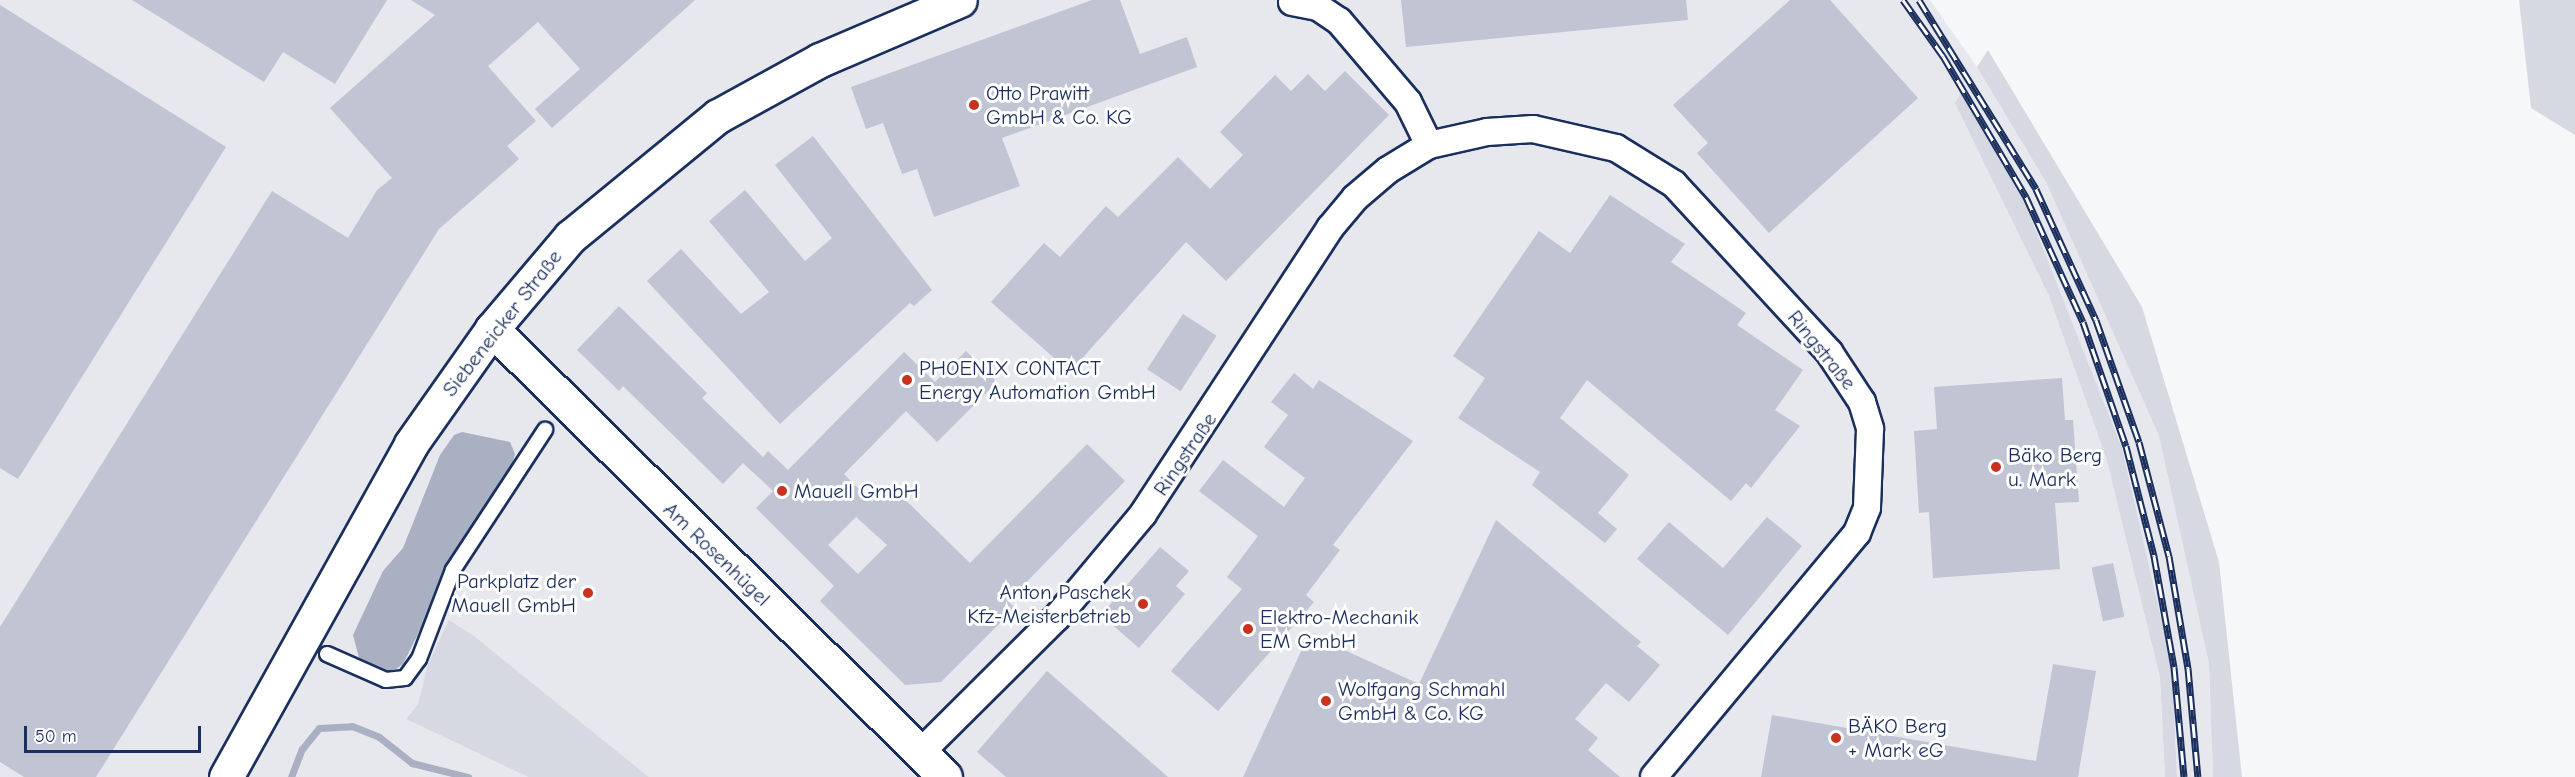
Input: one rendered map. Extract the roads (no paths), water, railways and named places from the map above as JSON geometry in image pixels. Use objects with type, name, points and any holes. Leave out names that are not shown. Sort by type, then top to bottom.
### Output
[{"type":"main road","name":"Siebeneicker Straße","points":[[226,777],[411,444],[492,329],[570,237],[718,116],[820,60],[960,0]]},
{"type":"main road","name":"Am Rosenhügel","points":[[492,329],[945,777]]},
{"type":"street","points":[[1292,2],[1318,7],[1340,21],[1408,102],[1429,145]]},
{"type":"street","name":"Ringstraße","points":[[921,752],[1057,617],[1143,514],[1205,427],[1330,228],[1355,198],[1388,170],[1429,145],[1487,132],[1533,129],[1588,138],[1651,167],[1696,204],[1829,352],[1862,402],[1870,429],[1872,469],[1867,508],[1857,533],[1654,777]]},
{"type":"lane","points":[[327,654],[386,680],[405,678],[419,659],[453,570],[545,430]]},
{"type":"water","points":[[462,432],[510,442],[515,454],[511,468],[448,574],[403,664],[392,672],[359,658],[353,635],[383,571],[403,548],[440,455],[454,435]]},
{"type":"waterway","points":[[291,777],[302,749],[319,728],[352,726],[379,737],[412,763],[468,777]]},
{"type":"railway","points":[[1903,0],[1943,56],[2026,197],[2083,322],[2126,446],[2154,556],[2174,667],[2184,777]]},
{"type":"railway","points":[[1919,0],[2036,189],[2096,320],[2139,442],[2169,556],[2188,668],[2198,777]]},
{"type":"place","name":"Otto Prawitt GmbH & Co. KG","points":[[974,105]]},
{"type":"place","name":"PHOENIX CONTACT Energy Automation GmbH","points":[[907,380]]},
{"type":"place","name":"Bäko Berg u. Mark","points":[[1996,467]]},
{"type":"place","name":"Mauell GmbH","points":[[782,491]]},
{"type":"place","name":"Parkplatz der Mauell GmbH","points":[[588,593]]},
{"type":"place","name":"Anton Paschek Kfz-Meisterbetrieb","points":[[1143,604]]},
{"type":"place","name":"Elektro-Mechanik EM GmbH","points":[[1248,629]]},
{"type":"place","name":"Wolfgang Schmahl GmbH & Co. KG","points":[[1326,701]]},
{"type":"place","name":"BÄKO Berg + Mark eG","points":[[1836,738]]}]
